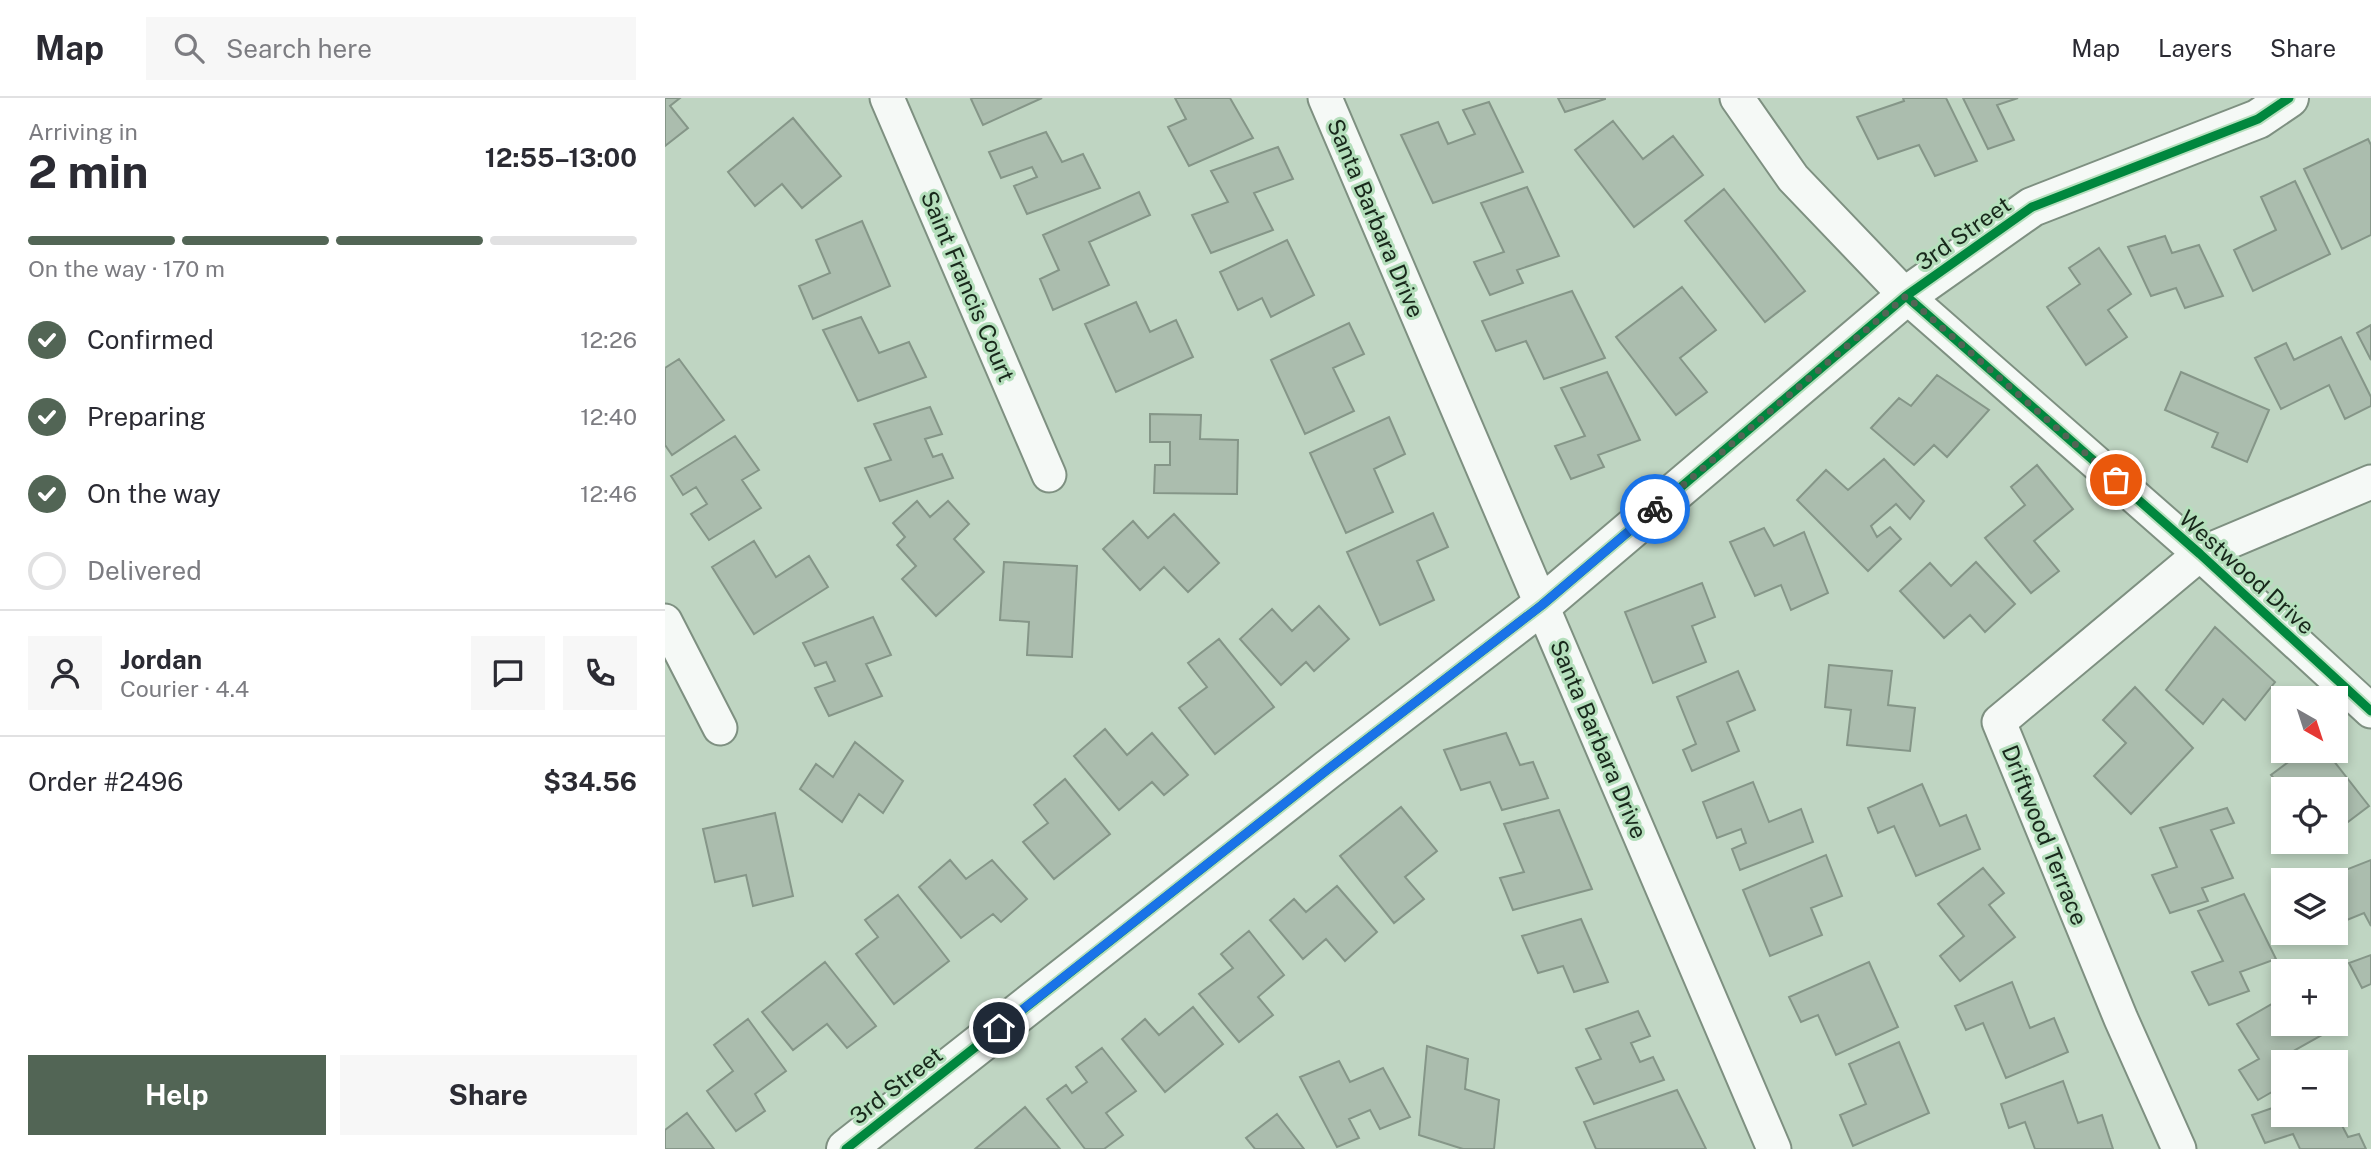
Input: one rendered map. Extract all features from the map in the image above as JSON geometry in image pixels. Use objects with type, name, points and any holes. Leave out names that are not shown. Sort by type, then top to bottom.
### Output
[{"type":"street","name":"Saint Francis Court","points":[[887,98],[1049,475]]},
{"type":"street","name":"Santa Barbara Drive","points":[[1325,98],[1774,1149]]},
{"type":"street","name":"Westwood Drive","points":[[1737,98],[1793,178],[1906,296],[2200,554],[2371,711]]},
{"type":"street","name":"3rd Street","points":[[846,1149],[1327,770],[1542,605],[1906,296],[2032,207],[2258,119],[2289,98]]},
{"type":"street","points":[[2200,554],[2371,482]]},
{"type":"street","name":"Driftwood Terrace","points":[[2179,1149],[2121,1019],[1999,722],[2200,554]]},
{"type":"street","points":[[665,621],[720,728]]},
{"type":"building","points":[[665,98],[680,98],[670,106],[688,128],[665,146]]},
{"type":"building","points":[[1042,98],[983,125],[971,99]]},
{"type":"building","points":[[1175,98],[1230,98],[1253,138],[1189,166],[1168,127],[1186,119]]},
{"type":"building","points":[[1558,98],[1605,98],[1605,99],[1565,112]]},
{"type":"building","points":[[1903,98],[1946,98],[1977,161],[1935,176],[1919,145],[1878,159],[1857,117],[1904,101]]},
{"type":"building","points":[[1963,98],[2018,98],[1997,105],[2014,140],[1988,149]]},
{"type":"building","points":[[1489,102],[1523,172],[1433,203],[1401,135],[1438,122],[1448,144],[1475,134],[1463,110]]},
{"type":"building","points":[[793,118],[841,176],[802,208],[782,184],[755,206],[728,172]]},
{"type":"building","points":[[1613,121],[1643,159],[1673,136],[1703,175],[1634,227],[1575,150]]},
{"type":"building","points":[[1046,132],[1062,162],[1083,154],[1100,188],[1027,214],[1014,186],[1037,177],[1032,167],[1001,178],[989,152]]},
{"type":"building","points":[[2368,139],[2371,145],[2371,235],[2342,249],[2304,169]]},
{"type":"building","points":[[1278,147],[1293,179],[1254,193],[1273,230],[1211,253],[1192,215],[1228,202],[1211,171]]},
{"type":"building","points":[[2295,181],[2330,254],[2253,291],[2234,250],[2276,230],[2261,197]]},
{"type":"building","points":[[1527,187],[1559,256],[1517,270],[1523,283],[1490,295],[1474,262],[1504,252],[1481,203]]},
{"type":"building","points":[[1724,189],[1805,291],[1765,322],[1685,221]]},
{"type":"building","points":[[1139,192],[1150,215],[1089,242],[1109,285],[1053,310],[1040,279],[1059,270],[1043,235]]},
{"type":"building","points":[[862,221],[890,286],[813,319],[799,286],[830,273],[816,240]]},
{"type":"building","points":[[2165,236],[2172,253],[2199,245],[2223,296],[2185,308],[2176,288],[2151,296],[2128,247]]},
{"type":"building","points":[[1287,240],[1314,295],[1271,317],[1262,298],[1238,310],[1220,272]]},
{"type":"building","points":[[2099,248],[2131,294],[2108,310],[2127,337],[2086,365],[2047,307],[2080,284],[2069,268]]},
{"type":"building","points":[[1682,287],[1716,330],[1680,358],[1707,392],[1676,415],[1616,337]]},
{"type":"building","points":[[1572,291],[1605,358],[1544,379],[1526,341],[1496,351],[1482,321]]},
{"type":"building","points":[[1136,302],[1150,332],[1176,320],[1193,357],[1116,392],[1085,324]]},
{"type":"building","points":[[861,317],[879,353],[909,342],[926,377],[858,401],[823,330]]},
{"type":"building","points":[[1349,323],[1364,354],[1333,368],[1354,411],[1305,434],[1271,360]]},
{"type":"building","points":[[2371,325],[2371,360],[2357,333]]},
{"type":"building","points":[[2341,337],[2371,397],[2371,406],[2345,419],[2329,385],[2281,409],[2255,358],[2286,343],[2294,360]]},
{"type":"building","points":[[679,359],[724,420],[672,455],[665,445],[665,368]]},
{"type":"building","points":[[1607,372],[1640,440],[1598,455],[1604,467],[1571,479],[1555,446],[1585,436],[1561,388]]},
{"type":"building","points":[[2181,372],[2269,410],[2247,462],[2212,447],[2218,433],[2165,410]]},
{"type":"building","points":[[1937,375],[1989,410],[1947,457],[1934,445],[1914,465],[1871,428],[1899,398],[1911,406]]},
{"type":"building","points":[[930,407],[942,434],[925,439],[933,457],[942,454],[953,478],[880,501],[865,468],[891,460],[874,424]]},
{"type":"building","points":[[1150,414],[1201,415],[1200,439],[1238,440],[1237,494],[1154,493],[1155,465],[1170,465],[1170,442],[1150,442]]},
{"type":"building","points":[[1389,417],[1405,454],[1374,469],[1393,512],[1346,533],[1310,453]]},
{"type":"building","points":[[735,436],[759,470],[742,480],[761,508],[709,540],[691,514],[707,504],[696,487],[683,495],[671,476]]},
{"type":"building","points":[[1884,459],[1924,501],[1910,519],[1896,504],[1871,526],[1877,537],[1890,527],[1901,539],[1868,571],[1797,500],[1826,470],[1848,490]]},
{"type":"building","points":[[2037,465],[2073,509],[2034,541],[2059,571],[2031,593],[1985,538],[2025,505],[2011,487]]},
{"type":"building","points":[[917,501],[930,517],[948,501],[969,524],[954,539],[984,572],[936,616],[902,579],[916,566],[897,545],[905,537],[893,523]]},
{"type":"building","points":[[1433,513],[1448,547],[1417,561],[1434,600],[1380,625],[1347,552]]},
{"type":"building","points":[[1174,514],[1219,563],[1188,592],[1164,567],[1140,590],[1103,549],[1133,521],[1148,538]]},
{"type":"building","points":[[1764,528],[1774,546],[1804,532],[1828,593],[1791,610],[1781,585],[1755,596],[1730,542]]},
{"type":"building","points":[[754,541],[776,577],[809,556],[828,587],[754,634],[712,567]]},
{"type":"building","points":[[1004,562],[1077,566],[1072,657],[1027,655],[1029,622],[1000,620]]},
{"type":"building","points":[[1976,562],[2015,604],[1985,632],[1970,615],[1944,638],[1900,591],[1930,563],[1951,586]]},
{"type":"building","points":[[1702,583],[1715,617],[1692,626],[1706,662],[1653,683],[1625,612]]},
{"type":"building","points":[[1319,606],[1349,639],[1314,671],[1306,662],[1281,685],[1240,639],[1272,609],[1292,631]]},
{"type":"building","points":[[873,617],[891,655],[866,664],[882,696],[829,716],[815,688],[835,681],[826,662],[815,666],[803,643]]},
{"type":"building","points":[[2215,627],[2275,682],[2245,720],[2223,699],[2203,724],[2166,690]]},
{"type":"building","points":[[1219,639],[1274,707],[1215,754],[1179,708],[1207,687],[1188,663]]},
{"type":"building","points":[[1829,665],[1892,671],[1888,705],[1915,708],[1910,751],[1847,745],[1851,710],[1825,707]]},
{"type":"building","points":[[1738,671],[1755,710],[1727,722],[1739,751],[1692,771],[1683,750],[1696,744],[1677,697]]},
{"type":"building","points":[[2135,687],[2193,748],[2131,814],[2094,776],[2126,743],[2103,720]]},
{"type":"building","points":[[1105,729],[1127,755],[1152,733],[1188,775],[1164,795],[1152,782],[1119,810],[1074,756]]},
{"type":"building","points":[[1506,733],[1520,765],[1533,762],[1548,798],[1502,810],[1490,782],[1461,790],[1444,750]]},
{"type":"building","points":[[855,742],[903,781],[883,813],[859,794],[842,822],[800,789],[816,764],[833,777]]},
{"type":"building","points":[[2287,763],[2335,763],[2346,777],[2273,777],[2271,775]]},
{"type":"building","points":[[1065,779],[1110,834],[1054,879],[1023,842],[1048,823],[1034,805]]},
{"type":"building","points":[[2348,779],[2369,806],[2348,822]]},
{"type":"building","points":[[1753,782],[1769,822],[1801,809],[1813,842],[1740,870],[1732,849],[1746,843],[1741,829],[1717,838],[1703,802]]},
{"type":"building","points":[[1922,784],[1940,826],[1966,815],[1980,849],[1916,876],[1894,826],[1878,833],[1868,808]]},
{"type":"building","points":[[1401,807],[1437,851],[1405,877],[1424,899],[1394,923],[1340,856]]},
{"type":"building","points":[[2227,808],[2234,823],[2211,830],[2233,878],[2202,888],[2208,901],[2170,913],[2152,875],[2177,867],[2160,828]]},
{"type":"building","points":[[1559,810],[1592,889],[1513,910],[1500,878],[1524,872],[1504,824]]},
{"type":"building","points":[[775,813],[793,896],[753,906],[746,875],[715,882],[703,829]]},
{"type":"building","points":[[1826,855],[1842,896],[1811,908],[1822,935],[1770,956],[1743,890]]},
{"type":"building","points":[[950,860],[966,879],[992,860],[1027,899],[1001,922],[993,914],[961,938],[919,887]]},
{"type":"building","points":[[2371,860],[2371,926],[2364,913],[2348,920],[2348,869]]},
{"type":"building","points":[[1983,868],[2004,893],[1989,905],[2015,937],[1960,981],[1940,956],[1964,936],[1938,904]]},
{"type":"building","points":[[1337,886],[1377,932],[1345,961],[1326,939],[1303,959],[1270,920],[1294,899],[1306,912]]},
{"type":"building","points":[[2244,894],[2276,959],[2240,972],[2249,991],[2209,1005],[2192,972],[2223,961],[2198,911]]},
{"type":"building","points":[[898,895],[949,961],[894,1004],[856,954],[878,937],[865,920]]},
{"type":"building","points":[[1581,919],[1608,982],[1574,992],[1563,966],[1538,973],[1522,936]]},
{"type":"building","points":[[1249,931],[1284,975],[1258,997],[1273,1015],[1239,1042],[1199,994],[1233,968],[1221,954]]},
{"type":"building","points":[[2371,955],[2371,984],[2362,988],[2349,963]]},
{"type":"building","points":[[825,962],[876,1026],[847,1048],[827,1024],[793,1050],[762,1012]]},
{"type":"building","points":[[1869,962],[1898,1027],[1836,1055],[1818,1015],[1801,1022],[1789,997]]},
{"type":"building","points":[[2012,982],[2030,1028],[2054,1018],[2068,1052],[2006,1078],[1983,1023],[1966,1030],[1955,1006]]},
{"type":"building","points":[[2271,1004],[2271,1036],[2320,1036],[2295,1050],[2271,1050],[2271,1092],[2258,1100],[2239,1070],[2259,1059],[2237,1024]]},
{"type":"building","points":[[1193,1007],[1223,1044],[1165,1092],[1122,1039],[1145,1019],[1159,1035]]},
{"type":"building","points":[[1638,1011],[1650,1036],[1631,1043],[1640,1062],[1653,1057],[1664,1080],[1594,1104],[1576,1068],[1601,1059],[1586,1029]]},
{"type":"building","points":[[748,1019],[786,1071],[755,1094],[765,1111],[736,1131],[707,1091],[733,1071],[714,1045]]},
{"type":"building","points":[[1899,1042],[1929,1113],[1853,1146],[1840,1115],[1866,1104],[1849,1064]]},
{"type":"building","points":[[1427,1046],[1468,1059],[1465,1089],[1499,1100],[1494,1149],[1463,1149],[1419,1135]]},
{"type":"building","points":[[1102,1048],[1136,1091],[1106,1113],[1123,1135],[1104,1149],[1085,1149],[1047,1099],[1066,1085],[1072,1093],[1087,1082],[1076,1067]]},
{"type":"building","points":[[1339,1061],[1350,1082],[1383,1068],[1410,1117],[1380,1129],[1370,1110],[1349,1119],[1359,1138],[1337,1147],[1300,1077]]},
{"type":"building","points":[[2063,1081],[2078,1123],[2102,1115],[2113,1149],[2035,1149],[2025,1122],[2009,1128],[2001,1104]]},
{"type":"building","points":[[1677,1090],[1706,1149],[1596,1149],[1584,1122]]},
{"type":"building","points":[[1025,1107],[1060,1149],[975,1149]]},
{"type":"building","points":[[2271,1108],[2271,1127],[2343,1127],[2348,1137],[2359,1134],[2366,1149],[2300,1149],[2293,1134],[2265,1143],[2252,1115]]},
{"type":"building","points":[[687,1113],[714,1149],[665,1149],[665,1130]]},
{"type":"building","points":[[1277,1114],[1304,1149],[1255,1149],[1246,1138]]},
{"type":"cycle path","points":[[846,1149],[1327,770],[1542,605],[1906,296],[2032,207],[2258,119],[2289,98]]},
{"type":"cycle path","points":[[1906,296],[2200,554],[2371,711]]},
{"type":"way so far","points":[[1655,509],[1906,296],[2116,480]]},
{"type":"route","points":[[999,1028],[1542,605],[1655,509]]}]
